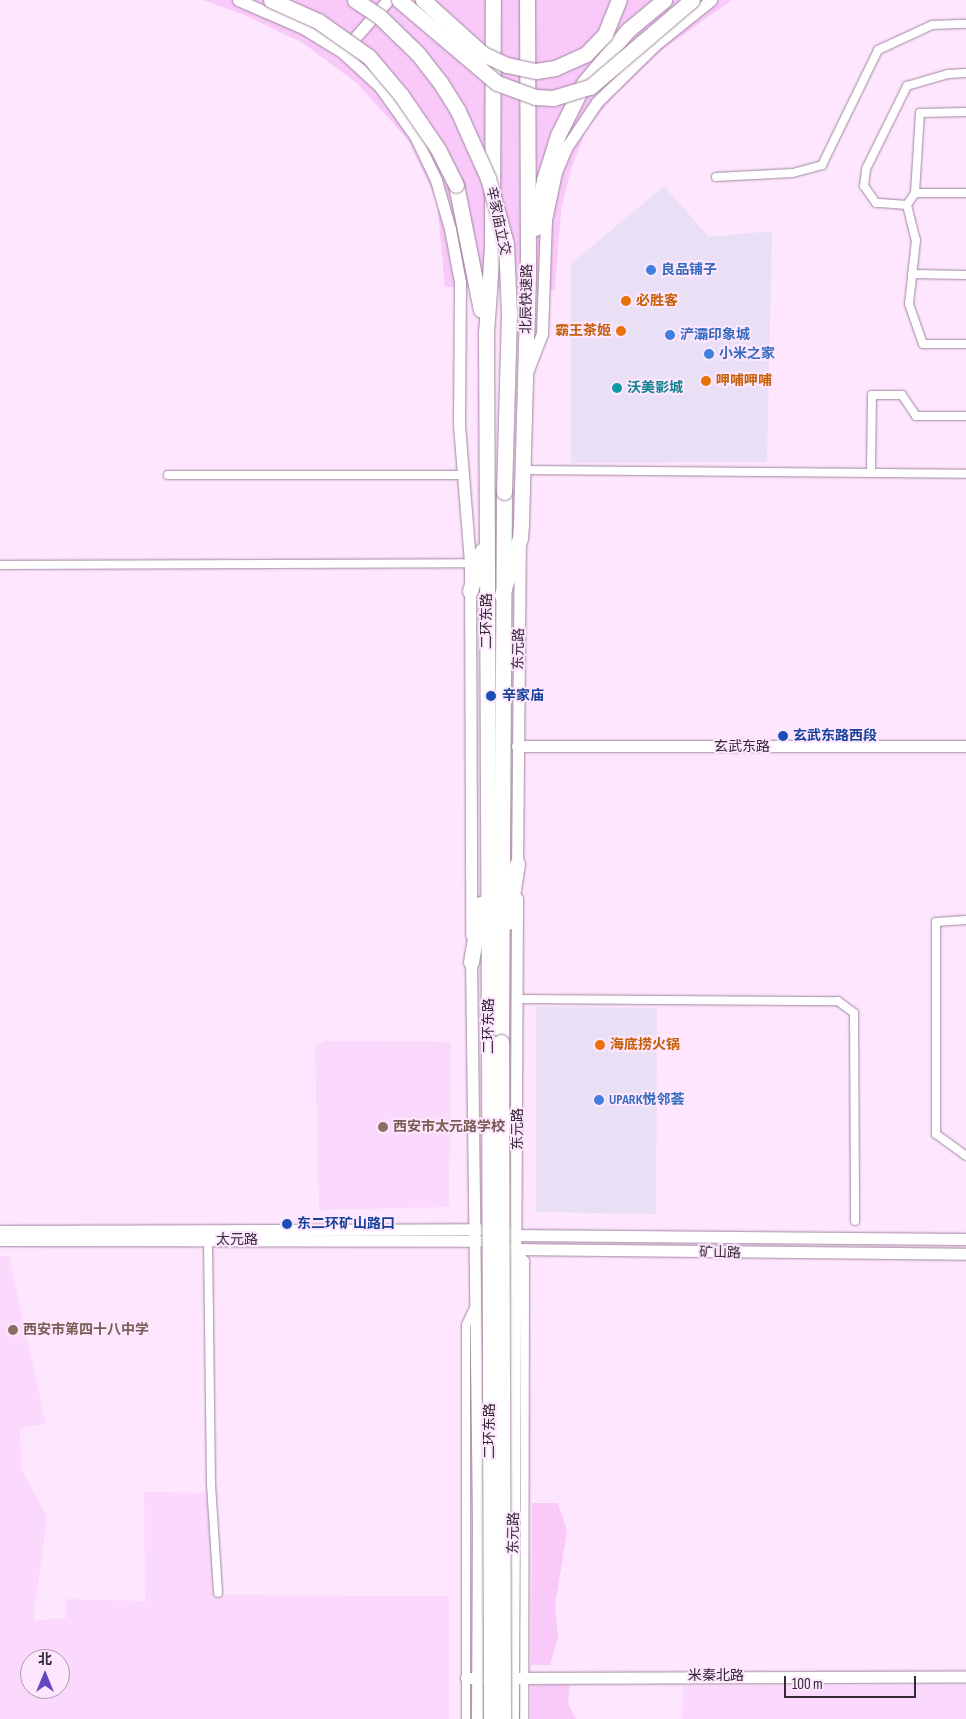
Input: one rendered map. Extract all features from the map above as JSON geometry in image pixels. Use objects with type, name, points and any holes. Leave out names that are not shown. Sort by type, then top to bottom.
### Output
[{"type":"highway","points":[[271,0],[318,21],[369,57],[401,95],[438,149],[456,185],[486,334]]},
{"type":"highway","name":"辛家庙立交","points":[[354,0],[380,17],[418,54],[440,82],[458,111],[488,178],[506,244],[509,313],[502,595],[501,965]]},
{"type":"highway","points":[[399,0],[497,83],[534,98],[553,98],[590,87],[692,0]]},
{"type":"highway","points":[[423,0],[483,54],[507,65],[536,71],[556,68],[586,54],[606,34],[619,0]]},
{"type":"highway","points":[[481,0],[492,54]]},
{"type":"highway","points":[[486,334],[492,247],[493,0]]},
{"type":"highway","name":"北辰快速路","points":[[502,595],[520,538],[523,470],[528,272],[527,0]]},
{"type":"highway","points":[[528,272],[544,180],[558,135],[584,83],[628,30],[664,0]]},
{"type":"highway","name":"二环东路","points":[[486,334],[488,860],[495,1042],[503,1719]]},
{"type":"highway","points":[[470,591],[486,535]]},
{"type":"highway","points":[[471,962],[488,860]]},
{"type":"highway","points":[[495,1042],[501,965],[517,864]]},
{"type":"highway","name":"二环东路","points":[[490,1719],[495,1042]]},
{"type":"main road","points":[[238,0],[303,28],[342,52],[380,87],[415,136],[436,180],[450,229],[460,282],[459,425],[470,563],[471,962],[476,1304],[471,1678],[476,1719]]},
{"type":"main road","points":[[342,52],[388,0]]},
{"type":"main road","points":[[525,376],[542,334],[546,220],[556,172],[566,148],[602,97],[655,45],[711,0]]},
{"type":"main road","name":"东元路","points":[[513,1719],[518,1677],[517,746],[520,538]]},
{"type":"main road","name":"玄武东路","points":[[517,746],[966,746]]},
{"type":"main road","name":"太元路","points":[[0,1231],[474,1227]]},
{"type":"main road","name":"矿山路","points":[[474,1227],[518,1237],[966,1238]]},
{"type":"main road","name":"太元路","points":[[0,1240],[474,1240]]},
{"type":"main road","name":"矿山路","points":[[474,1240],[517,1250],[966,1254]]},
{"type":"main road","name":"米秦北路","points":[[471,1678],[966,1676]]},
{"type":"street","points":[[716,177],[793,173],[822,165],[878,50],[932,25],[966,24]]},
{"type":"street","points":[[907,205],[876,203],[864,186],[866,169],[907,86],[948,74],[966,73]]},
{"type":"street","points":[[966,112],[920,113],[915,193],[907,205],[916,240],[909,304],[923,344],[966,344]]},
{"type":"street","points":[[915,193],[966,193]]},
{"type":"street","points":[[912,274],[966,275]]},
{"type":"street","points":[[871,474],[872,394],[902,395],[916,416],[966,416]]},
{"type":"street","points":[[523,470],[966,474]]},
{"type":"street","points":[[168,475],[462,476]]},
{"type":"street","points":[[0,565],[470,563]]},
{"type":"street","points":[[966,920],[936,922],[936,1134],[966,1156]]},
{"type":"street","points":[[517,999],[838,1001],[854,1012],[855,1221]]},
{"type":"street","points":[[208,1240],[211,1484],[218,1593]]},
{"type":"street","points":[[518,1677],[524,1719]]},
{"type":"street","points":[[466,1719],[471,1678]]},
{"type":"shaded area","points":[[203,0],[732,0],[662,50],[615,95],[586,130],[571,169],[561,210],[555,290],[445,287],[437,201],[408,140],[358,84],[303,43],[247,16]]},
{"type":"shaded area","name":"浐灞印象城","points":[[664,186],[709,237],[772,231],[767,462],[571,463],[571,264]]},
{"type":"shaded area","points":[[536,1007],[657,1008],[656,1214],[536,1212]]},
{"type":"shaded area","name":"西安市太元路学校","points":[[325,1041],[451,1042],[449,1207],[319,1210],[315,1047]]},
{"type":"shaded area","points":[[0,1256],[9,1256],[46,1424],[20,1428],[21,1468],[47,1517],[33,1621],[66,1618],[66,1599],[145,1601],[144,1492],[213,1493],[216,1595],[449,1596],[449,1719],[0,1719]]},
{"type":"shaded area","points":[[532,1503],[558,1503],[567,1531],[555,1606],[558,1638],[550,1665],[531,1665]]},
{"type":"shaded area","points":[[531,1685],[570,1685],[568,1704],[576,1719],[531,1719]]},
{"type":"shaded area","points":[[966,1685],[966,1719],[682,1719],[683,1686]]},
{"type":"place","name":"良品铺子","points":[[651,270]]},
{"type":"place","name":"必胜客","points":[[626,301]]},
{"type":"place","name":"霸王茶姬","points":[[621,331]]},
{"type":"place","name":"浐灞印象城","points":[[670,335]]},
{"type":"place","name":"小米之家","points":[[709,354]]},
{"type":"place","name":"呷哺呷哺","points":[[706,381]]},
{"type":"place","name":"沃美影城","points":[[617,388]]},
{"type":"place","name":"辛家庙","points":[[491,696]]},
{"type":"place","name":"玄武东路西段","points":[[783,736]]},
{"type":"place","name":"海底捞火锅","points":[[600,1045]]},
{"type":"place","name":"UPARK悦邻荟","points":[[599,1100]]},
{"type":"place","name":"西安市太元路学校","points":[[383,1127]]},
{"type":"place","name":"东二环矿山路口","points":[[287,1224]]},
{"type":"place","name":"西安市第四十八中学","points":[[13,1330]]}]
